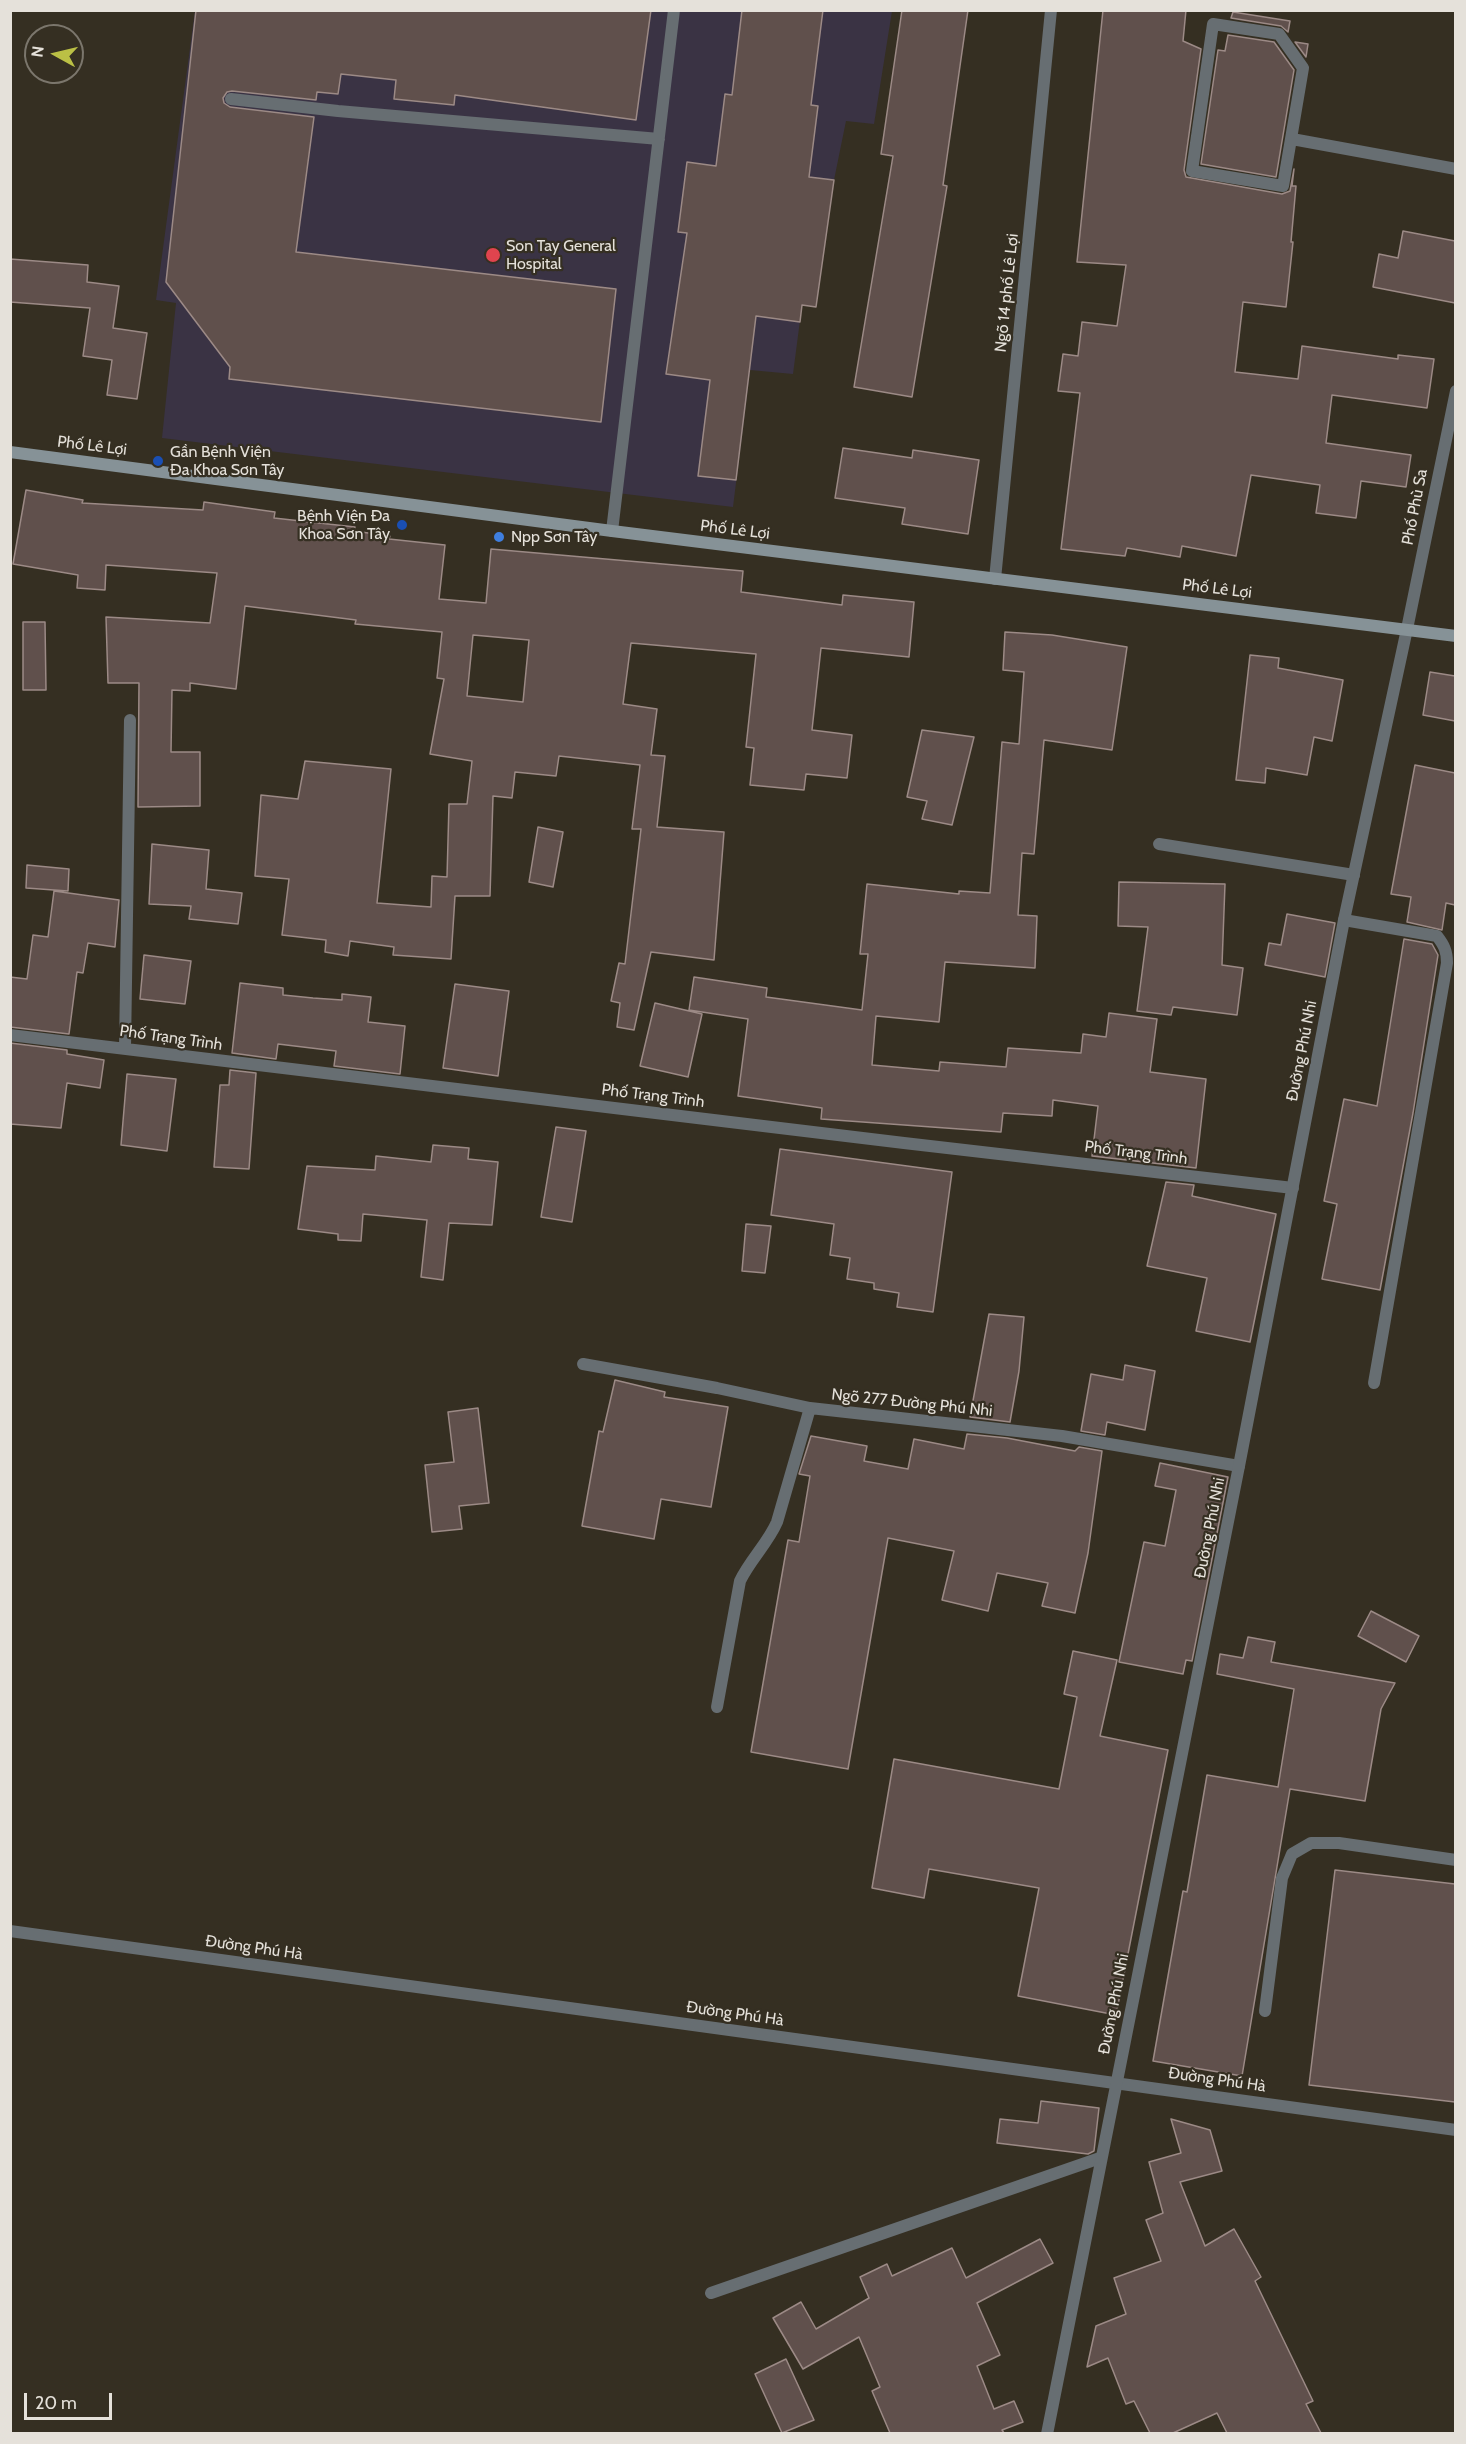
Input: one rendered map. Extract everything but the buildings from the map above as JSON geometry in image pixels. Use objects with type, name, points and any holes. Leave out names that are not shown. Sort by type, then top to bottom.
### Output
[{"type":"main road","name":"Phố Lê Lợi","points":[[10,452],[612,531],[1455,636]]},
{"type":"street","points":[[612,531],[674,10]]},
{"type":"street","name":"Ngõ 14 phố Lê Lợi","points":[[995,579],[1051,10]]},
{"type":"street","points":[[1213,24],[1279,34],[1303,68],[1292,139],[1282,186],[1192,171],[1213,24]]},
{"type":"street","points":[[231,99],[338,111],[659,139]]},
{"type":"street","points":[[1292,139],[1455,169]]},
{"type":"street","name":"Phố Phù Sa","points":[[1407,629],[1455,391]]},
{"type":"street","name":"Đường Phú Nhi","points":[[1047,2433],[1239,1466],[1344,920],[1407,629]]},
{"type":"street","points":[[125,1048],[130,720]]},
{"type":"street","points":[[1159,844],[1354,875]]},
{"type":"street","points":[[1344,920],[1437,936],[1447,953],[1374,1383]]},
{"type":"street","name":"Phố Trạng Trình","points":[[10,1035],[125,1048],[235,1064],[1293,1188]]},
{"type":"street","name":"Ngõ 277 Đường Phú Nhi","points":[[583,1364],[717,1388],[810,1408],[1062,1436],[1239,1466]]},
{"type":"street","points":[[717,1707],[740,1581],[747,1567],[771,1535],[777,1522],[810,1408]]},
{"type":"street","points":[[1265,2011],[1282,1878],[1292,1854],[1311,1843],[1339,1843],[1455,1860]]},
{"type":"street","name":"Đường Phú Hà","points":[[10,1931],[1455,2130]]},
{"type":"street","points":[[711,2293],[1100,2158]]},
{"type":"shaded area","name":"Son Tay General Hospital","points":[[195,11],[892,11],[874,124],[846,121],[834,180],[816,307],[802,305],[793,374],[750,370],[733,507],[162,438],[176,303],[156,300]]},
{"type":"place","name":"Son Tay General Hospital","points":[[493,255]]},
{"type":"place","name":"Gần Bệnh Viện Đa Khoa Sơn Tây","points":[[158,461]]},
{"type":"place","name":"Bệnh Viện Đa Khoa Sơn Tây","points":[[402,525]]},
{"type":"place","name":"Npp Sơn Tây","points":[[499,537]]}]
